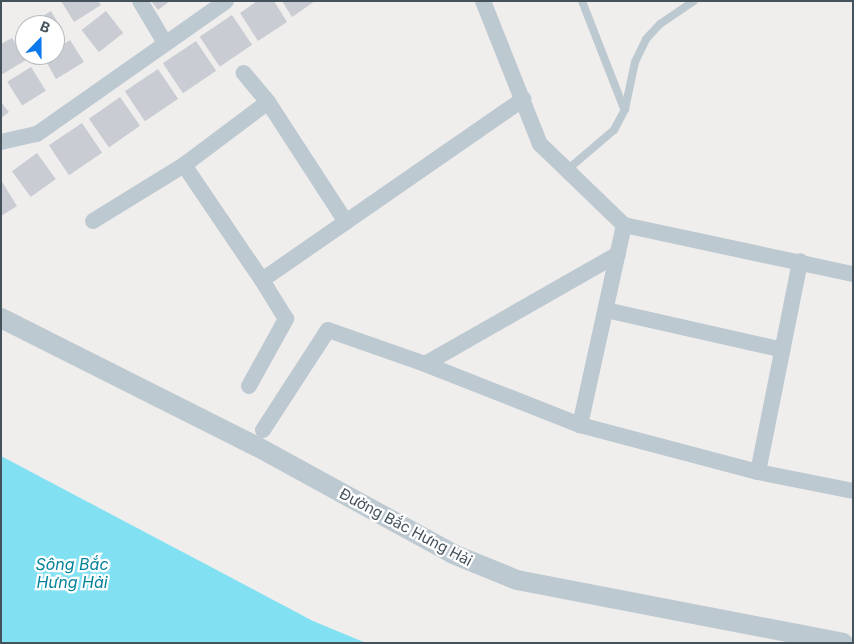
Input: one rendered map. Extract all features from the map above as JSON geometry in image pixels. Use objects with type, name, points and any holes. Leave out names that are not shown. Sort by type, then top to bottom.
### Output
[{"type":"street","points":[[140,1],[165,43]]},
{"type":"street","points":[[1,142],[37,134],[226,1]]},
{"type":"street","points":[[483,1],[540,144],[624,225],[800,261],[853,274]]},
{"type":"street","points":[[244,73],[268,102],[346,222]]},
{"type":"street","points":[[262,280],[523,99]]},
{"type":"street","points":[[93,220],[184,165],[268,102]]},
{"type":"street","points":[[184,165],[262,280],[286,319],[249,386]]},
{"type":"street","points":[[580,425],[624,225]]},
{"type":"street","points":[[425,364],[618,254]]},
{"type":"street","points":[[758,472],[800,261]]},
{"type":"street","points":[[606,310],[783,350]]},
{"type":"street","name":"Đường Bắc Hưng Hải","points":[[1,318],[256,446],[452,554],[517,580],[843,643]]},
{"type":"street","points":[[263,430],[328,330],[425,364],[580,425],[758,472],[853,491]]},
{"type":"lane","points":[[582,1],[624,109]]},
{"type":"lane","points":[[568,170],[614,130],[624,109],[635,62],[646,39],[660,24],[694,1]]},
{"type":"water","name":"Sông Bắc Hưng Hải","points":[[1,456],[313,621],[366,643],[1,643]]},
{"type":"building","points":[[61,1],[98,1],[101,5],[74,22]]},
{"type":"building","points":[[151,1],[170,1],[158,10]]},
{"type":"building","points":[[257,1],[274,1],[287,22],[258,41],[240,13]]},
{"type":"building","points":[[282,1],[315,1],[292,17]]},
{"type":"building","points":[[51,11],[53,15],[44,15]]},
{"type":"building","points":[[106,11],[123,33],[99,52],[82,30]]},
{"type":"building","points":[[232,15],[252,45],[220,67],[200,37]]},
{"type":"building","points":[[12,38],[15,43],[15,65],[18,65],[1,75],[1,44]]},
{"type":"building","points":[[70,40],[84,62],[56,79],[48,65],[65,65],[65,43]]},
{"type":"building","points":[[196,41],[216,71],[183,93],[163,63]]},
{"type":"building","points":[[31,67],[46,91],[22,106],[7,82]]},
{"type":"building","points":[[158,69],[178,99],[145,121],[125,91]]},
{"type":"building","points":[[120,97],[140,126],[109,147],[89,119]]},
{"type":"building","points":[[1,102],[9,112],[1,118]]},
{"type":"building","points":[[82,123],[102,153],[69,175],[49,145]]},
{"type":"building","points":[[37,153],[56,179],[31,197],[12,171]]},
{"type":"building","points":[[1,180],[17,206],[1,216]]}]
